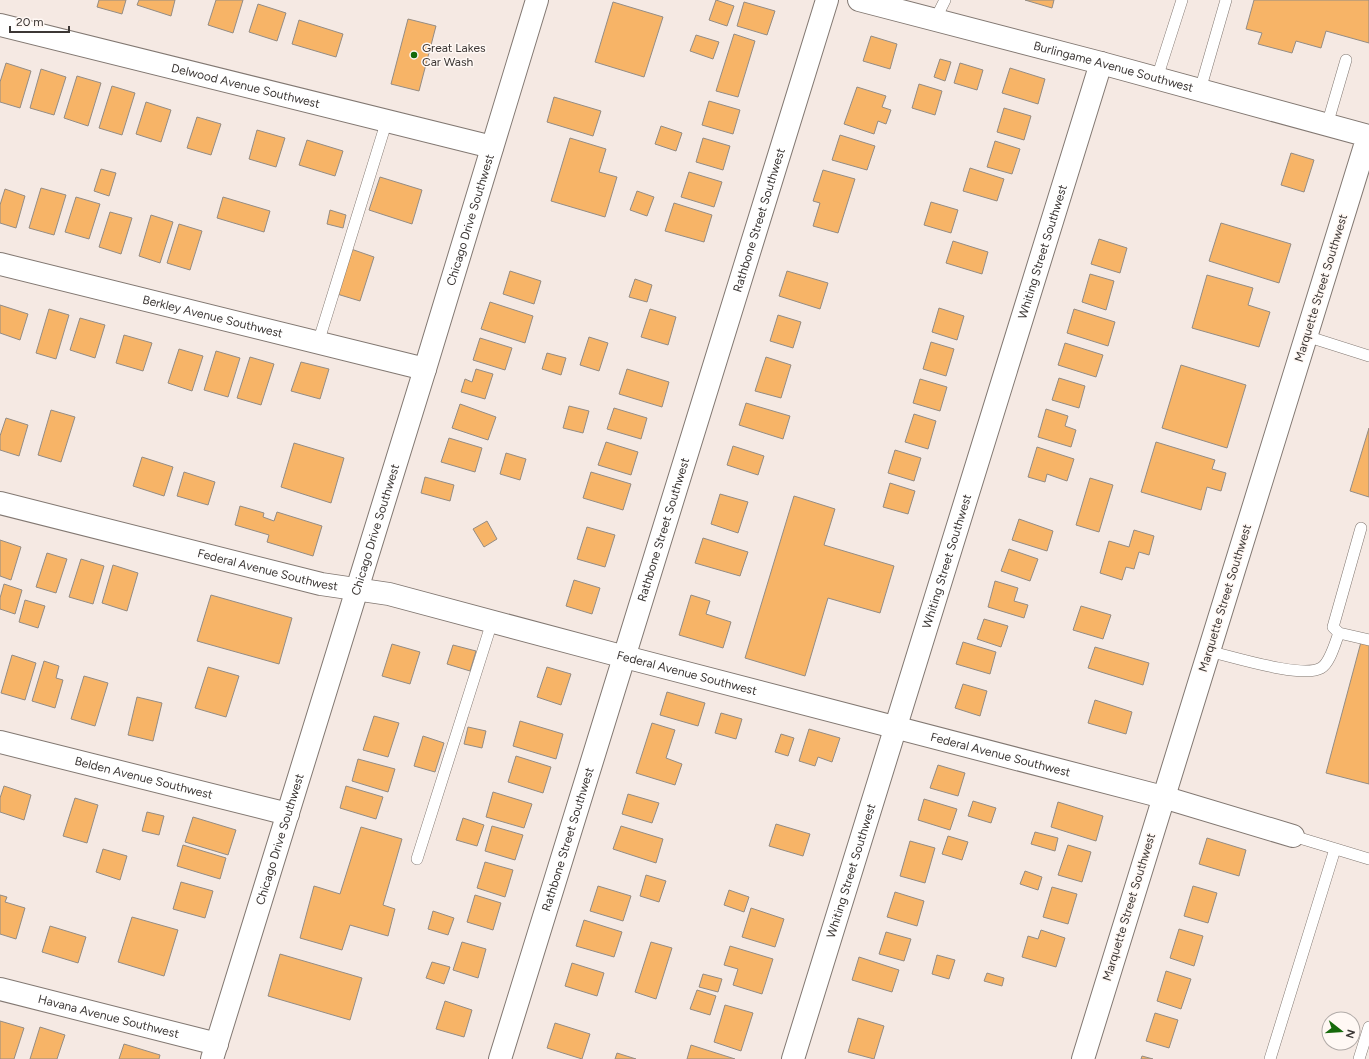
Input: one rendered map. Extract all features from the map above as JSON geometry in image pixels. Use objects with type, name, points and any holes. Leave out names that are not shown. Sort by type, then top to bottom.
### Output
[{"type":"street","name":"Chicago Drive Southwest","points":[[215,1051],[426,370],[537,0]]},
{"type":"street","name":"Rathbone Street Southwest","points":[[500,1059],[827,0]]},
{"type":"street","name":"Burlingame Avenue Southwest","points":[[859,0],[1101,63],[1368,136]]},
{"type":"street","name":"Delwood Avenue Southwest","points":[[0,25],[492,147]]},
{"type":"street","name":"Whiting Street Southwest","points":[[793,1059],[897,727],[1101,63]]},
{"type":"street","name":"Marquette Street Southwest","points":[[1083,1059],[1368,136]]},
{"type":"street","name":"Berkley Avenue Southwest","points":[[0,264],[426,370]]},
{"type":"street","name":"Federal Avenue Southwest","points":[[0,503],[321,584],[389,594],[1163,797],[1293,836]]},
{"type":"street","name":"Belden Avenue Southwest","points":[[0,742],[288,814]]},
{"type":"street","name":"Havana Avenue Southwest","points":[[0,989],[215,1051]]},
{"type":"lane","points":[[935,20],[945,0]]},
{"type":"lane","points":[[1156,78],[1182,0]]},
{"type":"lane","points":[[1200,90],[1226,0]]},
{"type":"lane","points":[[1327,125],[1346,60]]},
{"type":"lane","points":[[318,343],[387,120]]},
{"type":"lane","points":[[1306,336],[1369,356]]},
{"type":"lane","points":[[1361,528],[1333,627],[1339,633],[1369,640]]},
{"type":"lane","points":[[417,859],[492,622]]},
{"type":"lane","points":[[1208,651],[1291,670],[1311,672],[1322,668],[1330,655],[1339,633]]},
{"type":"lane","name":"Federal Avenue Southwest","points":[[1293,836],[1369,859]]},
{"type":"lane","points":[[1270,1059],[1335,849]]},
{"type":"lane","points":[[1359,1059],[1369,1027]]},
{"type":"building","points":[[99,0],[126,0],[122,14],[97,7]]},
{"type":"building","points":[[139,0],[175,0],[171,16],[137,5]]},
{"type":"building","points":[[216,0],[243,0],[233,33],[208,25]]},
{"type":"building","points":[[716,0],[734,6],[727,26],[709,20]]},
{"type":"building","points":[[1025,0],[1054,0],[1052,8]]},
{"type":"building","points":[[1254,0],[1369,0],[1369,43],[1326,31],[1321,48],[1296,41],[1292,53],[1258,44],[1262,33],[1246,29]]},
{"type":"building","points":[[613,2],[663,17],[644,77],[595,62]]},
{"type":"building","points":[[744,2],[775,11],[767,35],[737,26]]},
{"type":"building","points":[[258,4],[286,13],[277,41],[249,32]]},
{"type":"building","name":"Great Lakes Car Wash","points":[[408,19],[436,26],[419,91],[391,84]]},
{"type":"building","points":[[299,20],[343,34],[336,57],[292,44]]},
{"type":"building","points":[[734,34],[755,41],[738,97],[716,91]]},
{"type":"building","points":[[696,35],[719,42],[713,59],[690,51]]},
{"type":"building","points":[[871,36],[897,44],[890,69],[863,61]]},
{"type":"building","points":[[940,59],[951,62],[945,81],[934,77]]},
{"type":"building","points":[[6,63],[31,71],[20,108],[0,102],[0,82]]},
{"type":"building","points":[[960,63],[983,70],[977,90],[954,83]]},
{"type":"building","points":[[1010,68],[1045,79],[1038,104],[1002,93]]},
{"type":"building","points":[[41,69],[66,77],[54,115],[30,108]]},
{"type":"building","points":[[77,76],[101,83],[88,126],[64,118]]},
{"type":"building","points":[[919,84],[942,91],[935,115],[912,108]]},
{"type":"building","points":[[112,86],[135,93],[122,135],[99,128]]},
{"type":"building","points":[[857,87],[886,96],[882,107],[891,110],[886,124],[878,121],[874,134],[844,124]]},
{"type":"building","points":[[554,97],[601,111],[593,136],[547,122]]},
{"type":"building","points":[[709,101],[740,110],[733,134],[702,125]]},
{"type":"building","points":[[146,102],[171,110],[161,142],[136,134]]},
{"type":"building","points":[[1004,108],[1031,116],[1024,140],[997,132]]},
{"type":"building","points":[[197,117],[221,124],[211,155],[187,148]]},
{"type":"building","points":[[661,126],[682,133],[676,151],[655,144]]},
{"type":"building","points":[[257,130],[285,138],[276,167],[249,159]]},
{"type":"building","points":[[840,135],[875,146],[867,170],[832,160]]},
{"type":"building","points":[[570,138],[606,149],[599,172],[617,177],[605,217],[551,201]]},
{"type":"building","points":[[703,138],[730,146],[723,170],[696,162]]},
{"type":"building","points":[[307,140],[343,151],[335,176],[299,165]]},
{"type":"building","points":[[995,141],[1020,149],[1012,174],[987,167]]},
{"type":"building","points":[[1291,153],[1314,160],[1304,192],[1281,185]]},
{"type":"building","points":[[970,168],[1004,179],[997,201],[963,191]]},
{"type":"building","points":[[101,169],[116,173],[109,196],[94,191]]},
{"type":"building","points":[[823,170],[855,179],[838,233],[813,226],[820,203],[813,201]]},
{"type":"building","points":[[689,172],[722,182],[714,207],[681,197]]},
{"type":"building","points":[[380,177],[422,190],[412,224],[369,210]]},
{"type":"building","points":[[41,188],[66,195],[54,235],[29,228]]},
{"type":"building","points":[[5,189],[25,196],[16,228],[0,223],[0,205]]},
{"type":"building","points":[[637,191],[654,197],[647,216],[630,210]]},
{"type":"building","points":[[76,197],[100,204],[89,239],[65,232]]},
{"type":"building","points":[[223,197],[270,211],[264,232],[217,218]]},
{"type":"building","points":[[931,202],[958,210],[951,233],[924,225]]},
{"type":"building","points":[[674,203],[712,215],[704,242],[665,231]]},
{"type":"building","points":[[330,210],[346,215],[343,228],[327,224]]},
{"type":"building","points":[[110,212],[132,218],[121,254],[99,247]]},
{"type":"building","points":[[151,215],[173,222],[160,263],[139,256]]},
{"type":"building","points":[[1221,223],[1291,244],[1279,283],[1209,261]]},
{"type":"building","points":[[179,224],[202,231],[190,270],[167,263]]},
{"type":"building","points":[[1099,239],[1127,248],[1120,273],[1091,264]]},
{"type":"building","points":[[953,241],[988,252],[982,274],[946,263]]},
{"type":"building","points":[[351,249],[374,257],[360,301],[337,294]]},
{"type":"building","points":[[510,271],[541,281],[534,304],[503,294]]},
{"type":"building","points":[[787,271],[828,283],[820,309],[779,296]]},
{"type":"building","points":[[1090,274],[1114,281],[1106,310],[1082,302]]},
{"type":"building","points":[[1207,275],[1253,288],[1248,305],[1270,312],[1259,347],[1192,328]]},
{"type":"building","points":[[635,279],[652,285],[647,302],[629,297]]},
{"type":"building","points":[[490,302],[533,316],[525,343],[481,329]]},
{"type":"building","points":[[0,305],[28,314],[20,340],[0,333]]},
{"type":"building","points":[[939,308],[964,316],[957,340],[932,332]]},
{"type":"building","points":[[49,309],[69,315],[56,359],[36,353]]},
{"type":"building","points":[[650,309],[676,317],[668,345],[641,337]]},
{"type":"building","points":[[1074,309],[1115,322],[1108,346],[1067,333]]},
{"type":"building","points":[[778,315],[801,322],[793,348],[770,341]]},
{"type":"building","points":[[80,318],[105,325],[95,358],[70,350]]},
{"type":"building","points":[[124,335],[152,343],[143,371],[116,363]]},
{"type":"building","points":[[589,337],[608,343],[599,371],[580,365]]},
{"type":"building","points":[[480,338],[512,348],[505,370],[473,360]]},
{"type":"building","points":[[931,342],[954,349],[946,376],[923,369]]},
{"type":"building","points":[[1065,343],[1103,355],[1096,377],[1058,365]]},
{"type":"building","points":[[179,349],[203,356],[192,391],[168,383]]},
{"type":"building","points":[[216,351],[240,358],[228,397],[204,390]]},
{"type":"building","points":[[547,353],[566,358],[561,375],[542,369]]},
{"type":"building","points":[[250,357],[274,364],[261,405],[237,398]]},
{"type":"building","points":[[766,357],[791,365],[781,398],[755,391]]},
{"type":"building","points":[[301,362],[329,369],[320,399],[291,391]]},
{"type":"building","points":[[1181,365],[1246,385],[1227,448],[1162,428]]},
{"type":"building","points":[[476,369],[493,374],[485,399],[461,392],[465,379],[472,382]]},
{"type":"building","points":[[627,369],[669,382],[662,407],[619,394]]},
{"type":"building","points":[[1059,378],[1085,386],[1079,408],[1052,400]]},
{"type":"building","points":[[920,379],[947,387],[940,411],[913,403]]},
{"type":"building","points":[[746,403],[790,416],[783,439],[739,425]]},
{"type":"building","points":[[460,404],[496,417],[488,440],[452,428]]},
{"type":"building","points":[[569,406],[589,411],[583,433],[563,428]]},
{"type":"building","points":[[614,408],[647,418],[641,439],[607,429]]},
{"type":"building","points":[[1046,409],[1068,416],[1065,426],[1076,430],[1071,447],[1038,437]]},
{"type":"building","points":[[51,410],[75,417],[61,462],[38,455]]},
{"type":"building","points":[[914,414],[936,421],[928,449],[905,442]]},
{"type":"building","points":[[6,418],[28,425],[19,456],[0,450],[0,436]]},
{"type":"building","points":[[1369,428],[1369,497],[1350,491]]},
{"type":"building","points":[[449,438],[482,448],[475,472],[441,462]]},
{"type":"building","points":[[606,442],[638,452],[631,475],[598,465]]},
{"type":"building","points":[[1156,442],[1215,460],[1212,469],[1226,473],[1221,491],[1207,487],[1201,510],[1141,492]]},
{"type":"building","points":[[294,443],[344,458],[331,503],[281,487]]},
{"type":"building","points":[[733,446],[764,456],[758,475],[727,465]]},
{"type":"building","points":[[1037,447],[1074,459],[1067,481],[1047,474],[1045,482],[1028,477]]},
{"type":"building","points":[[895,450],[921,458],[914,481],[888,473]]},
{"type":"building","points":[[506,453],[526,459],[520,480],[500,474]]},
{"type":"building","points":[[142,457],[173,467],[164,496],[133,486]]},
{"type":"building","points":[[184,472],[215,482],[208,505],[177,496]]},
{"type":"building","points":[[591,472],[631,484],[623,510],[583,498]]},
{"type":"building","points":[[425,477],[454,485],[450,501],[421,493]]},
{"type":"building","points":[[1090,478],[1113,485],[1099,532],[1076,525]]},
{"type":"building","points":[[890,483],[915,491],[908,514],[883,507]]},
{"type":"building","points":[[720,494],[748,502],[738,533],[711,524]]},
{"type":"building","points":[[794,496],[835,509],[824,545],[894,566],[880,613],[828,598],[805,676],[745,658]]},
{"type":"building","points":[[240,506],[264,513],[263,517],[274,521],[277,512],[322,526],[313,556],[267,542],[269,535],[235,525]]},
{"type":"building","points":[[1019,519],[1053,531],[1047,551],[1012,540]]},
{"type":"building","points":[[487,521],[497,539],[484,547],[473,529]]},
{"type":"building","points":[[587,527],[615,535],[605,567],[577,559]]},
{"type":"building","points":[[1134,530],[1154,536],[1149,555],[1139,552],[1134,569],[1126,567],[1122,580],[1100,573],[1109,541],[1129,547]]},
{"type":"building","points":[[703,538],[748,552],[740,576],[695,563]]},
{"type":"building","points":[[0,540],[21,547],[11,580],[0,576]]},
{"type":"building","points":[[1009,549],[1038,559],[1030,581],[1001,571]]},
{"type":"building","points":[[47,553],[67,559],[56,593],[36,587]]},
{"type":"building","points":[[81,559],[104,566],[93,604],[69,597]]},
{"type":"building","points":[[113,565],[138,573],[127,611],[102,603]]},
{"type":"building","points":[[574,580],[600,588],[592,614],[566,606]]},
{"type":"building","points":[[995,581],[1018,588],[1014,601],[1028,605],[1024,618],[988,607]]},
{"type":"building","points":[[4,584],[22,590],[15,614],[0,609],[0,598]]},
{"type":"building","points":[[211,595],[292,618],[279,664],[197,641]]},
{"type":"building","points":[[691,595],[710,601],[706,614],[731,622],[723,648],[679,635]]},
{"type":"building","points":[[25,600],[45,606],[38,628],[19,622]]},
{"type":"building","points":[[1081,606],[1111,615],[1103,639],[1073,630]]},
{"type":"building","points":[[984,619],[1008,626],[1001,647],[977,639]]},
{"type":"building","points":[[963,642],[996,652],[990,674],[956,664]]},
{"type":"building","points":[[1361,642],[1369,644],[1369,784],[1326,773]]},
{"type":"building","points":[[392,644],[420,652],[410,684],[382,676]]},
{"type":"building","points":[[453,645],[476,651],[470,671],[447,664]]},
{"type":"building","points":[[1095,647],[1149,663],[1143,685],[1088,668]]},
{"type":"building","points":[[12,655],[36,663],[25,700],[1,693]]},
{"type":"building","points":[[44,661],[59,666],[56,678],[63,680],[55,708],[32,701]]},
{"type":"building","points":[[208,667],[239,676],[226,717],[195,708]]},
{"type":"building","points":[[547,667],[571,674],[561,705],[537,697]]},
{"type":"building","points":[[84,676],[108,683],[95,726],[71,719]]},
{"type":"building","points":[[963,684],[987,691],[980,716],[955,708]]},
{"type":"building","points":[[667,692],[705,703],[698,726],[660,715]]},
{"type":"building","points":[[137,697],[162,703],[153,741],[128,735]]},
{"type":"building","points":[[1095,700],[1132,712],[1126,734],[1088,723]]},
{"type":"building","points":[[721,713],[742,719],[736,739],[715,733]]},
{"type":"building","points":[[374,716],[399,723],[388,757],[363,750]]},
{"type":"building","points":[[520,721],[563,734],[556,759],[513,746]]},
{"type":"building","points":[[652,723],[675,730],[666,758],[682,764],[675,785],[636,773]]},
{"type":"building","points":[[468,727],[486,731],[482,748],[464,744]]},
{"type":"building","points":[[809,729],[840,738],[832,762],[818,757],[815,766],[799,761]]},
{"type":"building","points":[[781,734],[794,738],[788,756],[775,752]]},
{"type":"building","points":[[423,736],[444,743],[435,772],[414,766]]},
{"type":"building","points":[[516,756],[551,767],[543,793],[508,782]]},
{"type":"building","points":[[358,759],[395,769],[388,792],[352,781]]},
{"type":"building","points":[[938,765],[965,773],[958,796],[930,788]]},
{"type":"building","points":[[4,786],[31,795],[24,820],[0,812],[0,798]]},
{"type":"building","points":[[346,786],[383,797],[376,819],[340,808]]},
{"type":"building","points":[[493,792],[532,804],[524,828],[486,817]]},
{"type":"building","points":[[628,794],[659,803],[652,823],[622,814]]},
{"type":"building","points":[[75,798],[98,805],[87,843],[63,836]]},
{"type":"building","points":[[924,799],[957,809],[950,830],[918,820]]},
{"type":"building","points":[[973,801],[996,808],[991,823],[968,816]]},
{"type":"building","points":[[1058,802],[1103,816],[1096,841],[1051,827]]},
{"type":"building","points":[[147,812],[164,816],[159,835],[142,831]]},
{"type":"building","points":[[193,817],[236,830],[228,855],[185,842]]},
{"type":"building","points":[[463,818],[484,825],[477,846],[456,840]]},
{"type":"building","points":[[776,824],[810,834],[803,856],[769,846]]},
{"type":"building","points":[[492,826],[523,835],[515,860],[485,851]]},
{"type":"building","points":[[621,826],[663,839],[656,863],[613,849]]},
{"type":"building","points":[[361,827],[402,839],[383,905],[395,909],[388,936],[350,925],[342,950],[300,938],[314,886],[340,894]]},
{"type":"building","points":[[1035,832],[1058,838],[1055,851],[1031,844]]},
{"type":"building","points":[[948,836],[968,842],[962,860],[942,854]]},
{"type":"building","points":[[1207,838],[1246,850],[1239,876],[1199,864]]},
{"type":"building","points":[[910,841],[935,848],[925,883],[900,876]]},
{"type":"building","points":[[183,845],[226,858],[220,879],[177,866]]},
{"type":"building","points":[[1068,845],[1091,852],[1082,882],[1058,875]]},
{"type":"building","points":[[103,849],[127,856],[120,880],[96,872]]},
{"type":"building","points":[[485,862],[513,870],[505,897],[477,888]]},
{"type":"building","points":[[1025,871],[1042,877],[1038,890],[1020,884]]},
{"type":"building","points":[[646,875],[666,881],[659,902],[640,896]]},
{"type":"building","points":[[181,882],[213,891],[205,918],[173,909]]},
{"type":"building","points":[[598,886],[631,896],[623,921],[590,911]]},
{"type":"building","points":[[1193,886],[1217,893],[1208,923],[1184,916]]},
{"type":"building","points":[[1052,887],[1077,894],[1068,924],[1043,917]]},
{"type":"building","points":[[729,890],[749,897],[744,912],[724,905]]},
{"type":"building","points":[[895,892],[924,901],[917,926],[887,917]]},
{"type":"building","points":[[0,895],[7,897],[5,902],[25,908],[16,939],[0,934]]},
{"type":"building","points":[[475,895],[501,903],[493,930],[467,922]]},
{"type":"building","points":[[751,908],[784,919],[775,947],[742,937]]},
{"type":"building","points":[[433,911],[454,918],[448,935],[428,929]]},
{"type":"building","points":[[132,917],[178,930],[164,976],[118,962]]},
{"type":"building","points":[[584,920],[622,932],[614,957],[576,946]]},
{"type":"building","points":[[50,926],[86,937],[78,963],[42,952]]},
{"type":"building","points":[[1179,929],[1203,936],[1194,966],[1170,958]]},
{"type":"building","points":[[1041,930],[1065,938],[1056,967],[1022,957],[1028,936],[1038,939]]},
{"type":"building","points":[[886,932],[911,939],[904,961],[879,954]]},
{"type":"building","points":[[462,942],[486,949],[478,978],[453,970]]},
{"type":"building","points":[[651,942],[672,948],[656,999],[635,992]]},
{"type":"building","points":[[730,946],[773,959],[762,994],[733,985],[738,969],[724,965]]},
{"type":"building","points":[[280,954],[362,978],[350,1020],[268,996]]},
{"type":"building","points":[[937,955],[955,960],[949,979],[932,974]]},
{"type":"building","points":[[859,957],[899,970],[892,992],[852,980]]},
{"type":"building","points":[[432,962],[450,967],[444,984],[426,978]]},
{"type":"building","points":[[572,963],[604,973],[597,996],[565,986]]},
{"type":"building","points":[[1166,971],[1191,979],[1181,1009],[1157,1001]]},
{"type":"building","points":[[987,973],[1004,978],[1002,986],[984,981]]},
{"type":"building","points":[[703,974],[722,979],[718,992],[699,987]]},
{"type":"building","points":[[697,990],[716,996],[710,1015],[690,1009]]},
{"type":"building","points":[[445,1001],[472,1010],[464,1037],[436,1029]]},
{"type":"building","points":[[725,1005],[753,1013],[741,1051],[714,1042]]},
{"type":"building","points":[[1155,1013],[1178,1020],[1169,1048],[1146,1041]]},
{"type":"building","points":[[858,1018],[884,1026],[874,1059],[848,1052]]},
{"type":"building","points":[[0,1021],[24,1028],[14,1059],[0,1059]]},
{"type":"building","points":[[555,1023],[590,1034],[582,1059],[547,1048]]},
{"type":"building","points":[[40,1027],[65,1035],[57,1059],[30,1059]]},
{"type":"building","points":[[124,1044],[160,1055],[159,1059],[119,1059]]},
{"type":"building","points":[[691,1045],[735,1059],[687,1059]]},
{"type":"building","points":[[617,1053],[636,1059],[615,1059]]},
{"type":"building","points":[[1142,1056],[1153,1059],[1141,1059]]},
{"type":"place","name":"Great Lakes Car Wash","points":[[414,55]]}]
